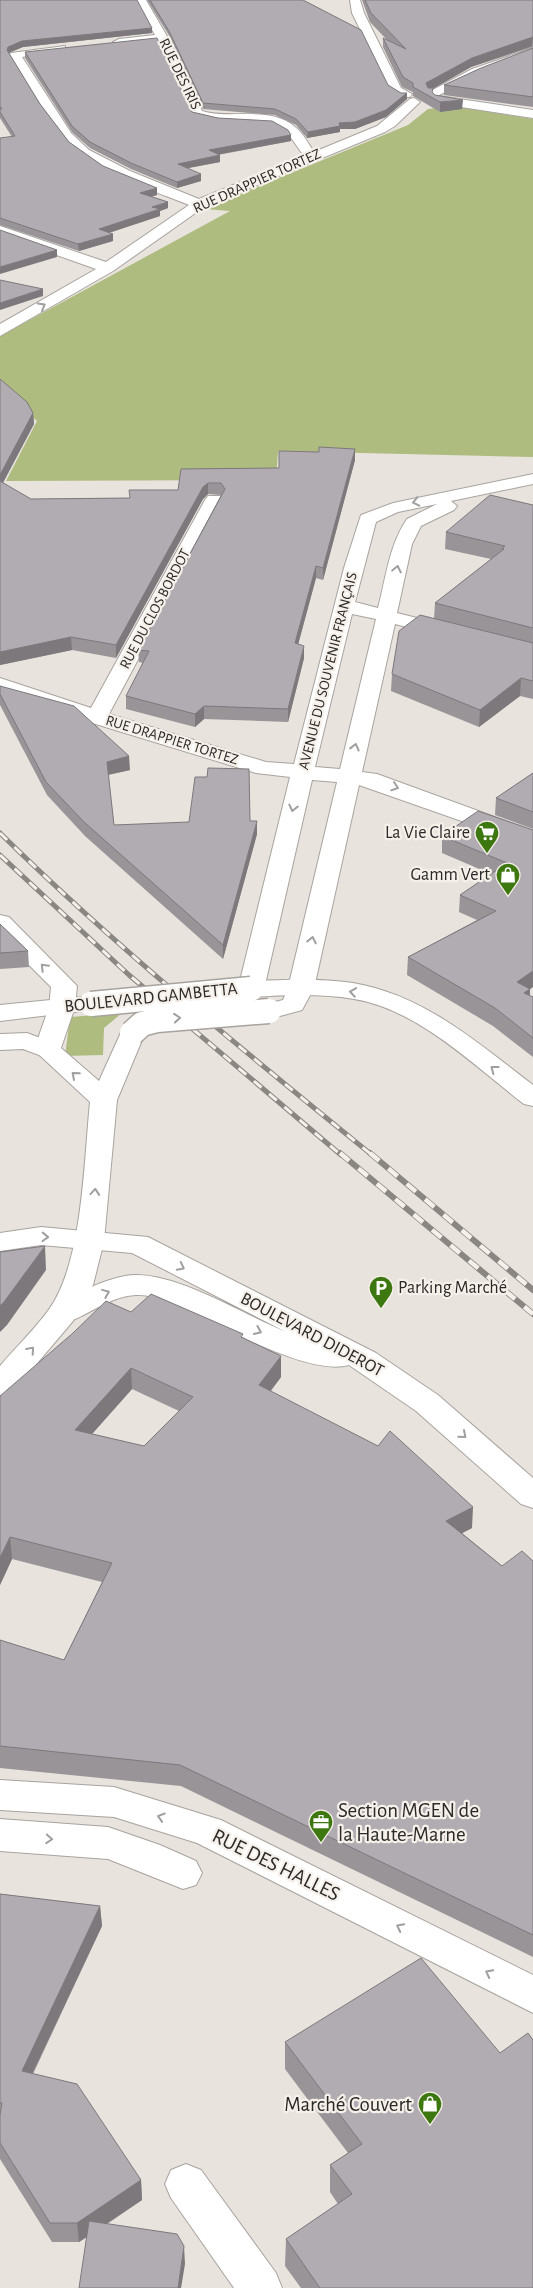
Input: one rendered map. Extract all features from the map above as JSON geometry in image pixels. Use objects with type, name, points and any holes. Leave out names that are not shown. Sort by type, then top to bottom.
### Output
[{"type":"street","name":"RUE DES IRIS","points":[[141,0],[162,38],[197,113],[207,117],[268,120],[287,126],[311,157]]},
{"type":"street","points":[[355,0],[358,12],[396,90],[410,98],[436,97],[533,114]]},
{"type":"street","points":[[107,44],[162,38]]},
{"type":"street","points":[[69,47],[15,55],[66,135],[84,153],[125,174],[199,204]]},
{"type":"street","points":[[436,97],[495,65],[533,51]]},
{"type":"street","points":[[495,65],[521,69]]},
{"type":"street","name":"RUE DRAPPIER TORTEZ","points":[[0,331],[108,268],[199,204],[381,129],[391,123],[410,98]]},
{"type":"street","points":[[0,230],[108,268]]},
{"type":"street","name":"AVENUE DU SOUVENIR FRANÇAIS","points":[[251,988],[302,772],[346,606],[360,540],[368,519],[393,508],[412,503],[533,480]]},
{"type":"street","points":[[0,1386],[62,1314],[78,1285],[90,1241],[104,1100],[132,1033],[142,1024],[157,1020],[269,1011],[292,1005],[301,988],[348,777],[388,617],[403,544],[414,523],[441,508],[533,488]]},
{"type":"street","name":"RUE DU CLOS BORDOT","points":[[97,717],[214,500]]},
{"type":"street","points":[[346,606],[466,636]]},
{"type":"street","name":"RUE DRAPPIER TORTEZ","points":[[0,684],[97,717],[264,768],[378,782],[533,839]]},
{"type":"street","points":[[0,922],[64,986],[62,1007],[47,1050]]},
{"type":"street","name":"BOULEVARD GAMBETTA","points":[[0,1013],[251,988],[355,991],[384,999],[416,1013],[533,1098]]},
{"type":"street","points":[[0,1042],[27,1041],[47,1050],[104,1100]]},
{"type":"street","name":"BOULEVARD DIDEROT","points":[[0,1242],[41,1236],[138,1244],[366,1360],[426,1403],[533,1496]]},
{"type":"street","points":[[62,1314],[105,1293],[127,1286],[163,1288],[290,1345],[319,1355],[366,1360]]},
{"type":"street","name":"RUE DES HALLES","points":[[0,1795],[114,1802],[208,1831],[310,1880],[533,1994]]},
{"type":"street","points":[[0,1835],[108,1843],[147,1856],[183,1873]]},
{"type":"street","points":[[186,2184],[260,2288]]},
{"type":"green space","points":[[452,106],[533,119],[533,457],[278,451],[276,480],[6,481],[37,421],[0,389],[0,336],[230,211],[205,209],[408,125],[428,109]]},
{"type":"green space","points":[[122,1013],[104,1028],[103,1055],[65,1056],[70,1017]]},
{"type":"building","points":[[0,0],[137,0],[152,28],[22,41],[8,47],[7,50],[40,104],[69,142],[103,166],[157,188],[140,193],[168,202],[152,207],[160,209],[99,229],[113,234],[78,244],[0,218],[0,138],[15,136],[0,112],[0,109],[2,109],[0,106]]},
{"type":"building","points":[[150,0],[303,0],[361,30],[388,85],[401,93],[407,93],[386,110],[355,122],[339,123],[340,126],[308,132],[296,119],[275,109],[203,103],[169,31]]},
{"type":"building","points":[[365,0],[533,0],[533,37],[472,58],[426,83],[428,88],[433,88],[432,92],[435,95],[463,100],[440,102],[413,87],[413,83],[403,77],[383,38],[406,49],[371,13]]},
{"type":"building","points":[[157,38],[192,112],[218,118],[272,121],[288,130],[291,135],[209,150],[220,155],[178,164],[201,174],[177,182],[131,163],[90,142],[72,126],[25,52]]},
{"type":"building","points":[[533,48],[533,97],[444,85],[481,68]]},
{"type":"building","points":[[0,230],[57,250],[0,267]]},
{"type":"building","points":[[0,280],[43,289],[0,303]]},
{"type":"building","points":[[0,379],[27,402],[33,413],[0,475]]},
{"type":"building","points":[[319,447],[355,449],[323,568],[316,566],[295,643],[304,646],[288,709],[204,706],[195,714],[126,696],[149,651],[138,650],[225,489],[221,483],[208,483],[203,487],[116,645],[71,637],[0,652],[0,481],[31,499],[130,498],[129,490],[178,490],[181,469],[279,468],[279,451],[319,452]]},
{"type":"building","points":[[490,495],[533,505],[533,628],[435,603],[504,549],[502,548],[505,546],[446,532]]},
{"type":"building","points":[[420,615],[533,643],[533,681],[521,678],[480,710],[392,674],[399,631]]},
{"type":"building","points":[[0,686],[74,706],[129,756],[107,762],[114,825],[189,822],[195,777],[207,777],[208,768],[249,769],[250,821],[257,821],[223,945],[84,822],[46,782],[0,694]]},
{"type":"building","points":[[533,773],[533,812],[496,798]]},
{"type":"building","points":[[478,811],[533,830],[533,971],[517,982],[530,989],[524,993],[533,997],[533,1038],[495,1008],[408,957],[496,911],[460,895],[507,863],[442,836]]},
{"type":"building","points":[[0,924],[28,951],[0,953]]},
{"type":"building","points":[[45,1246],[4,1302],[0,1306],[0,1252]]},
{"type":"building","points":[[151,1294],[243,1334],[241,1337],[281,1356],[259,1385],[378,1446],[390,1431],[473,1507],[446,1521],[502,1566],[522,1551],[533,1561],[533,1935],[180,1765],[0,1746],[0,1640],[64,1660],[112,1563],[10,1537],[0,1558],[0,1396],[73,1333],[106,1301],[131,1312]],"holes":[[[131,1368],[193,1397],[144,1446],[75,1430]]]},
{"type":"building","points":[[0,1894],[100,1906],[22,2071],[77,2084],[141,2180],[77,2223],[50,2223],[0,2143],[2,2103],[0,2103]]},
{"type":"building","name":"Marché Couvert","points":[[421,1958],[500,2053],[528,2033],[533,2040],[533,2288],[320,2288],[286,2239],[352,2194],[330,2165],[362,2144],[285,2042]]},
{"type":"building","points":[[89,2221],[177,2234],[184,2246],[178,2288],[79,2288]]},
{"type":"railway","points":[[0,833],[44,876],[135,958],[372,1155]]},
{"type":"railway","points":[[0,855],[129,975],[341,1155]]},
{"type":"railway","points":[[340,1153],[533,1314]]},
{"type":"railway","points":[[370,1153],[533,1290]]},
{"type":"place","name":"La Vie Claire","points":[[487,854]]},
{"type":"place","name":"Gamm Vert","points":[[508,896]]},
{"type":"place","name":"Parking Marché","points":[[381,1309]]},
{"type":"place","name":"Section MGEN de la Haute-Marne","points":[[321,1843]]},
{"type":"place","name":"Marché Couvert","points":[[430,2125]]}]
